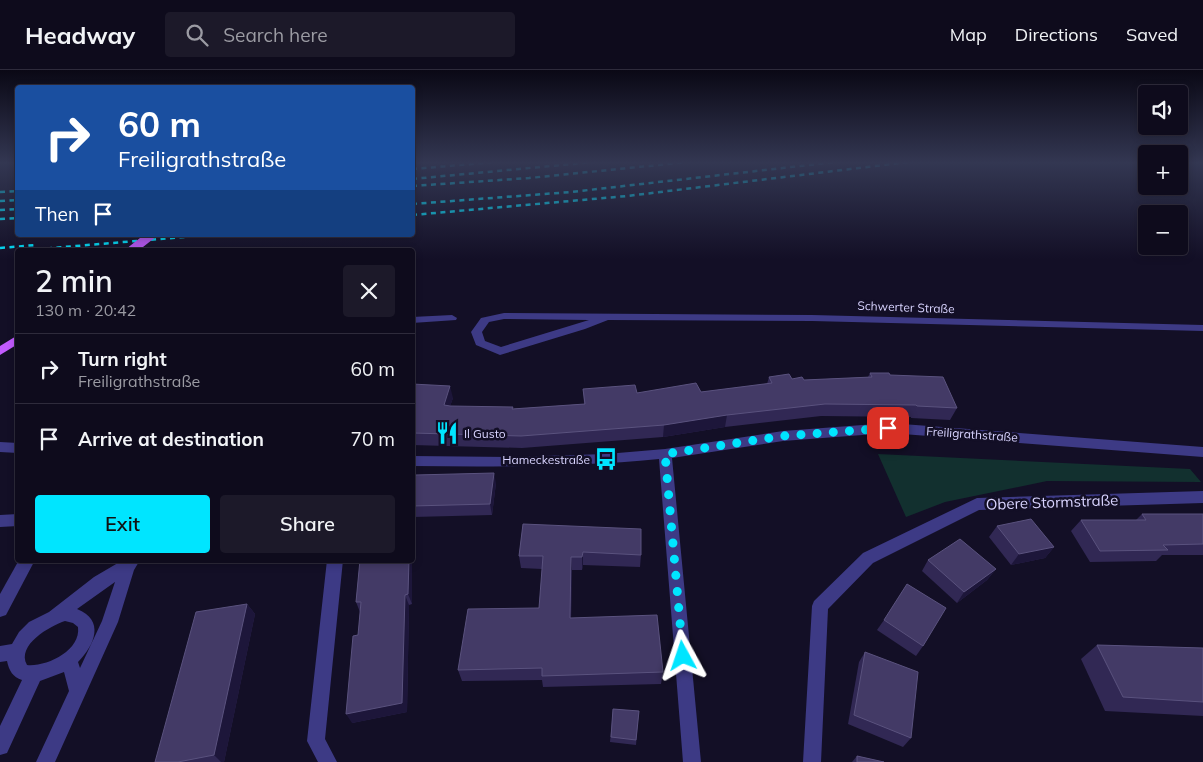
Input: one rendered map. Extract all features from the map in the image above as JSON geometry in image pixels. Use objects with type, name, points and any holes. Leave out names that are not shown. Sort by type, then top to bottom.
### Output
[{"type":"main road","points":[[135,248],[148,237]]},
{"type":"main road","points":[[0,351],[15,340]]},
{"type":"street","name":"Schwerter Straße","points":[[608,316],[581,327],[500,351],[480,343],[476,332],[485,320],[504,316],[608,316],[812,318],[1203,328]]},
{"type":"street","points":[[415,320],[452,318]]},
{"type":"street","name":"Freiligrathstraße","points":[[415,461],[573,461],[665,454],[783,436],[888,428],[1198,452]]},
{"type":"street","points":[[0,447],[15,448]]},
{"type":"street","points":[[1198,452],[1203,464]]},
{"type":"street","points":[[665,454],[692,762]]},
{"type":"street","name":"Obere Stormstraße","points":[[812,762],[820,606],[868,558],[977,504],[1203,497]]},
{"type":"street","points":[[0,521],[15,520]]},
{"type":"street","points":[[0,610],[25,563]]},
{"type":"street","points":[[53,617],[65,614],[83,618],[87,624],[84,641],[69,659],[52,669],[34,674],[25,673],[18,668],[8,653],[30,632],[130,563]]},
{"type":"street","points":[[45,762],[110,622],[130,563]]},
{"type":"street","points":[[328,762],[316,741],[335,563]]},
{"type":"street","points":[[87,632],[110,622]]},
{"type":"street","points":[[69,659],[78,693]]},
{"type":"street","points":[[0,746],[34,674]]},
{"type":"green space","points":[[878,454],[1190,469],[1201,482],[1047,481],[945,502],[906,517]]},
{"type":"building","points":[[870,373],[943,377],[957,408],[916,405],[825,404],[727,415],[664,425],[521,436],[415,433],[415,384],[450,386],[444,405],[513,407],[512,409],[585,404],[583,389],[635,385],[637,393],[696,383],[701,392],[772,383],[769,377],[789,374],[792,379],[802,377],[804,380],[872,377]]},
{"type":"building","points":[[494,473],[490,504],[415,506],[415,475]]},
{"type":"building","points":[[1142,514],[1203,514],[1203,544],[1163,545],[1168,550],[1100,551],[1081,520],[1146,520]]},
{"type":"building","points":[[1031,519],[1054,547],[1019,554],[997,526]]},
{"type":"building","points":[[523,524],[641,529],[641,555],[583,552],[582,557],[571,557],[570,618],[657,615],[663,672],[542,676],[542,668],[458,670],[468,609],[539,608],[543,556],[519,556]]},
{"type":"building","points":[[960,539],[996,569],[964,592],[928,560]]},
{"type":"building","points":[[360,563],[409,563],[408,594],[405,595],[402,703],[346,714],[353,636],[358,635],[361,602],[356,602]]},
{"type":"building","points":[[907,584],[946,608],[923,646],[884,620]]},
{"type":"building","points":[[247,604],[214,755],[178,762],[155,762],[196,612]]},
{"type":"building","points":[[1097,645],[1203,648],[1203,702],[1123,697]]},
{"type":"building","points":[[865,652],[918,672],[911,738],[854,715]]},
{"type":"building","points":[[613,709],[639,711],[636,740],[611,737]]},
{"type":"building","points":[[857,756],[884,762],[857,762]]},
{"type":"railway","points":[[415,204],[541,194]]},
{"type":"railway","points":[[415,215],[641,194]]},
{"type":"railway","points":[[0,201],[15,200]]},
{"type":"railway","points":[[0,210],[15,209]]},
{"type":"railway","points":[[0,219],[15,218]]},
{"type":"railway","points":[[52,248],[184,237]]},
{"type":"railway","points":[[0,248],[35,245]]},
{"type":"place","name":"Il Gusto","points":[[447,433]]},
{"type":"place","name":"Hameckestraße","points":[[606,459]]},
{"type":"route","points":[[683,656],[665,454],[783,436],[888,428]]}]
